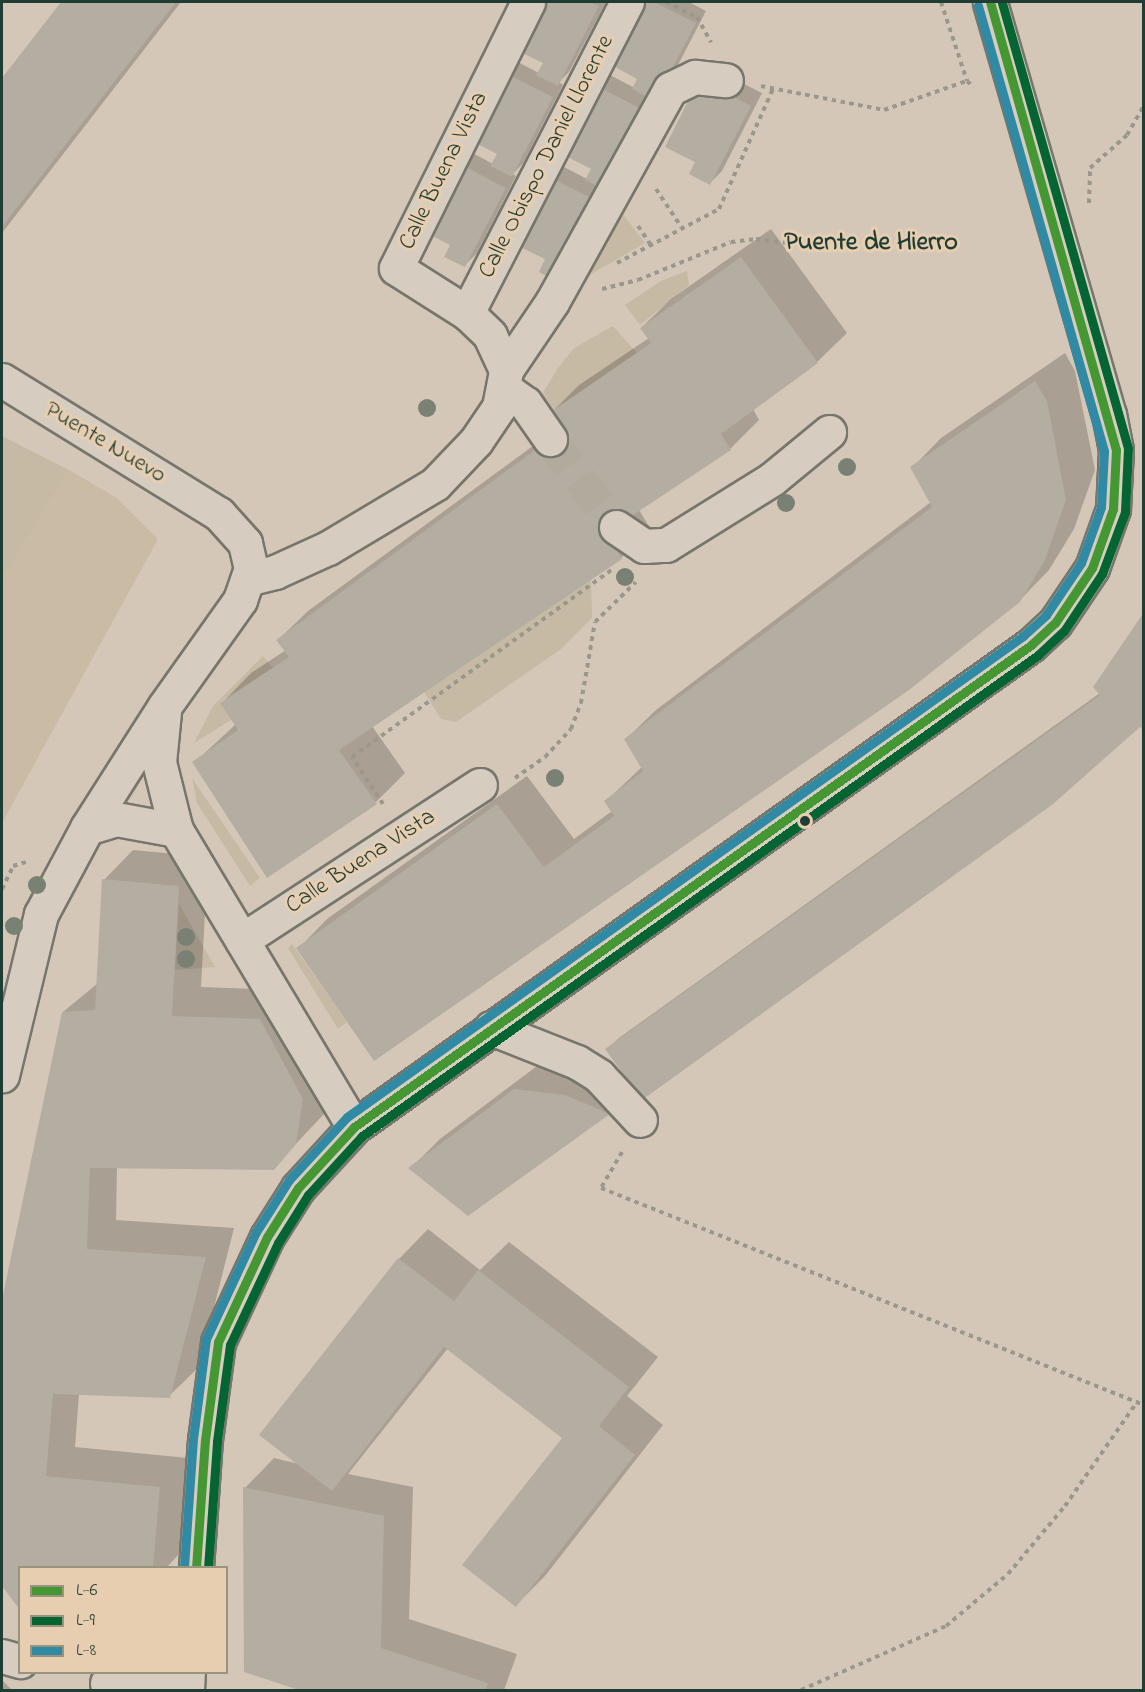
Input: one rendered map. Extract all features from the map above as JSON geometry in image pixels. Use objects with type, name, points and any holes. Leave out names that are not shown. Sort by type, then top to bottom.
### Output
[{"type":"street","name":"Calle Buena Vista","points":[[505,379],[490,335],[467,313],[396,268],[528,2]]},
{"type":"street","name":"Calle Obispo Daniel Llorente","points":[[467,313],[627,2]]},
{"type":"street","points":[[196,1566],[205,1440],[218,1342],[257,1257],[298,1188],[354,1127],[1031,645],[1062,614],[1092,568],[1113,509],[1116,450],[1110,415],[990,2]]},
{"type":"street","points":[[2,1075],[41,914],[87,828],[164,707],[222,629],[251,578],[275,572],[328,548],[435,484],[476,441],[499,407],[505,379],[552,302],[670,89],[695,77],[726,80]]},
{"type":"street","points":[[505,379],[525,403],[550,440]]},
{"type":"street","name":"Puente Nuevo","points":[[2,380],[208,506],[245,543],[251,578]]},
{"type":"street","points":[[616,528],[644,546],[666,545],[772,479],[829,432]]},
{"type":"street","points":[[164,707],[159,762],[176,830],[354,1127]]},
{"type":"street","name":"Calle Buena Vista","points":[[242,940],[480,784]]},
{"type":"street","points":[[87,828],[116,819],[176,830]]},
{"type":"street","points":[[491,1028],[577,1062],[599,1076],[640,1120]]},
{"type":"street","points":[[2,1656],[18,1660]]},
{"type":"street","points":[[103,1678],[182,1681]]},
{"type":"path","points":[[666,2],[697,17],[726,80],[884,110],[1009,66]]},
{"type":"path","points":[[941,2],[967,81],[983,96]]},
{"type":"path","points":[[609,267],[719,209],[772,89]]},
{"type":"path","points":[[1089,213],[1090,168],[1127,135],[1143,105]]},
{"type":"path","points":[[552,302],[638,280],[731,242],[756,239],[802,245]]},
{"type":"path","points":[[480,784],[491,794],[545,757],[571,729],[581,703],[596,622],[650,568],[666,545]]},
{"type":"path","points":[[403,835],[352,757],[621,562]]},
{"type":"path","points":[[2,889],[13,866],[34,860]]},
{"type":"path","points":[[640,1120],[601,1188],[1143,1405]]},
{"type":"path","points":[[801,1690],[946,1626],[1008,1574],[1065,1506],[1137,1402]]},
{"type":"shaded area","points":[[620,210],[645,243],[555,295]]},
{"type":"shaded area","points":[[687,271],[689,285],[640,325],[625,305],[661,281]]},
{"type":"shaded area","points":[[613,326],[637,353],[548,414],[541,396],[558,368],[574,348]]},
{"type":"shaded area","points":[[2,436],[69,470],[2,580]]},
{"type":"shaded area","points":[[69,470],[117,498],[158,539],[2,823],[2,580]]},
{"type":"shaded area","points":[[591,578],[592,618],[561,649],[456,722],[441,719],[424,692]]},
{"type":"shaded area","points":[[263,656],[273,668],[220,702],[231,720],[194,743],[213,706]]},
{"type":"shaded area","points":[[192,778],[260,878],[250,886],[197,803]]},
{"type":"shaded area","points":[[179,904],[215,967],[175,970]]},
{"type":"shaded area","points":[[292,944],[347,1022],[338,1029],[288,948]]},
{"type":"building","points":[[61,2],[176,2],[2,227],[2,78]]},
{"type":"building","points":[[535,2],[589,2],[599,6],[558,86],[536,75],[543,63],[512,48]]},
{"type":"building","points":[[637,2],[654,2],[696,23],[655,101],[632,89],[637,79],[606,62]]},
{"type":"building","points":[[501,71],[553,97],[512,177],[490,166],[497,154],[466,138]]},
{"type":"building","points":[[699,79],[751,106],[710,185],[689,174],[695,162],[665,147]]},
{"type":"building","points":[[595,85],[647,112],[606,191],[585,180],[591,169],[560,153]]},
{"type":"building","points":[[454,161],[506,188],[465,267],[444,257],[450,245],[419,229]]},
{"type":"building","points":[[549,177],[601,203],[560,283],[539,272],[545,259],[514,244]]},
{"type":"building","points":[[741,257],[818,363],[721,434],[731,450],[606,533],[622,559],[339,750],[377,804],[267,878],[192,762],[238,730],[220,703],[289,657],[276,640],[550,439],[548,414],[651,343],[640,328]]},
{"type":"building","points":[[1035,381],[1047,401],[1066,500],[1045,560],[1020,602],[909,690],[374,1061],[296,948],[497,804],[544,867],[614,816],[604,801],[643,771],[624,739],[932,507],[910,467]]},
{"type":"building","points":[[1144,612],[1144,729],[1140,727],[1053,804],[642,1100],[605,1049],[1100,695],[1093,687]]},
{"type":"building","points":[[102,879],[179,886],[172,1016],[260,1019],[303,1099],[296,1144],[274,1170],[90,1168],[87,1249],[206,1257],[170,1398],[53,1394],[46,1476],[160,1487],[153,1566],[18,1566],[18,1607],[2,1586],[2,1300],[62,1012],[95,1010]]},
{"type":"building","points":[[514,1089],[565,1095],[610,1114],[468,1216],[408,1168]]},
{"type":"building","points":[[398,1258],[454,1301],[478,1270],[629,1387],[599,1426],[635,1455],[516,1607],[462,1565],[562,1438],[444,1347],[332,1491],[259,1435]]},
{"type":"building","points":[[243,1487],[384,1516],[381,1648],[488,1683],[486,1690],[299,1690],[244,1672]]},
{"type":"tunnel","points":[[550,439],[616,527]]},
{"type":"transit line","name":"L-6","points":[[196,1566],[205,1440],[218,1342],[267,1237],[298,1188],[354,1127],[1031,645],[1055,623],[1092,568],[1113,509],[1116,450],[990,2]]},
{"type":"transit line","name":"L-9","points":[[208,1566],[217,1441],[230,1345],[278,1243],[308,1195],[362,1136],[1038,655],[1064,631],[1102,574],[1125,512],[1128,448],[1002,2]]},
{"type":"transit line","name":"L-8","points":[[184,1566],[193,1439],[206,1339],[256,1232],[289,1180],[347,1117],[1023,636],[1046,615],[1081,563],[1101,507],[1104,451],[978,5]]},
{"type":"district","name":"Puente de Hierro","points":[[871,244]]}]
